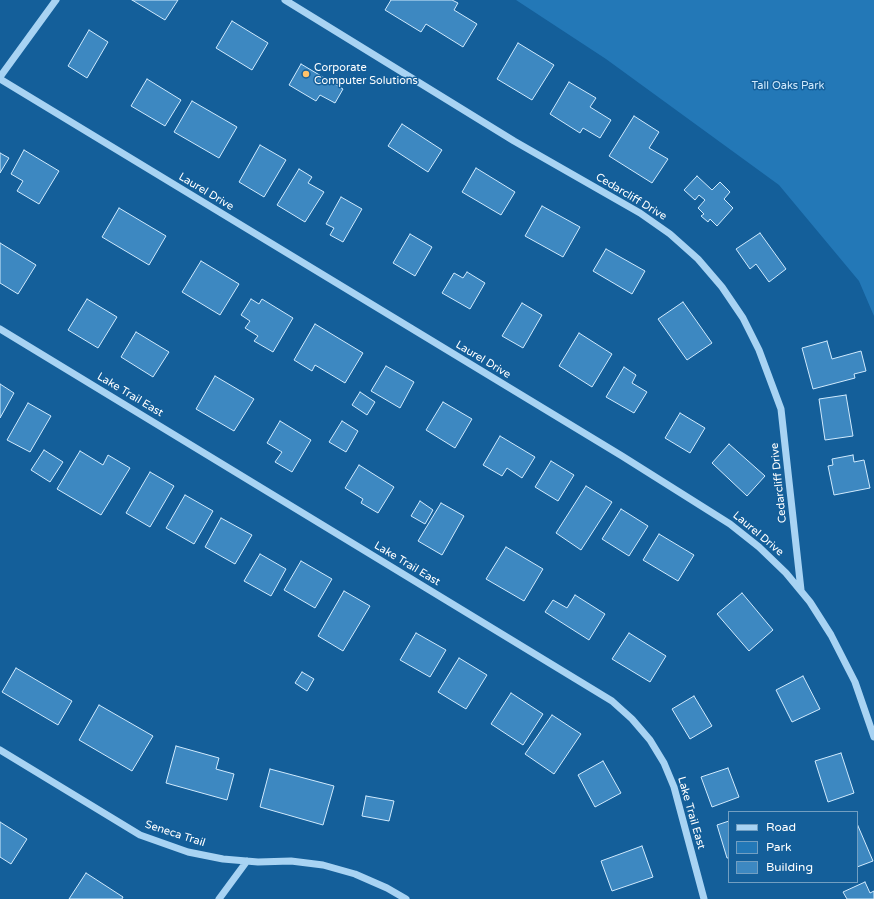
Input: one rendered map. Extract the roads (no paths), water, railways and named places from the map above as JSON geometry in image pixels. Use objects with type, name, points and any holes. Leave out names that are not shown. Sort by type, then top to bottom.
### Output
[{"type":"street","points":[[0,78],[56,0]]},
{"type":"street","name":"Cedarcliff Drive","points":[[285,0],[514,141],[640,213],[670,234],[708,270],[722,287],[743,318],[759,350],[781,409],[801,591]]},
{"type":"street","name":"Laurel Drive","points":[[0,78],[622,456],[730,524],[759,546],[786,572],[831,635],[855,682],[874,737]]},
{"type":"street","name":"Lake Trail East","points":[[0,329],[612,701],[632,719],[650,740],[664,763],[674,787],[704,899]]},
{"type":"street","name":"Seneca Trail","points":[[0,750],[140,835],[188,852],[223,859],[247,861],[291,861],[323,865],[356,874],[387,888],[406,899]]},
{"type":"street","points":[[219,899],[247,861]]},
{"type":"place","name":"Corporate Computer Solutions","points":[[306,74]]},
{"type":"park label","name":"Tall Oaks Park","points":[[788,86]]}]
